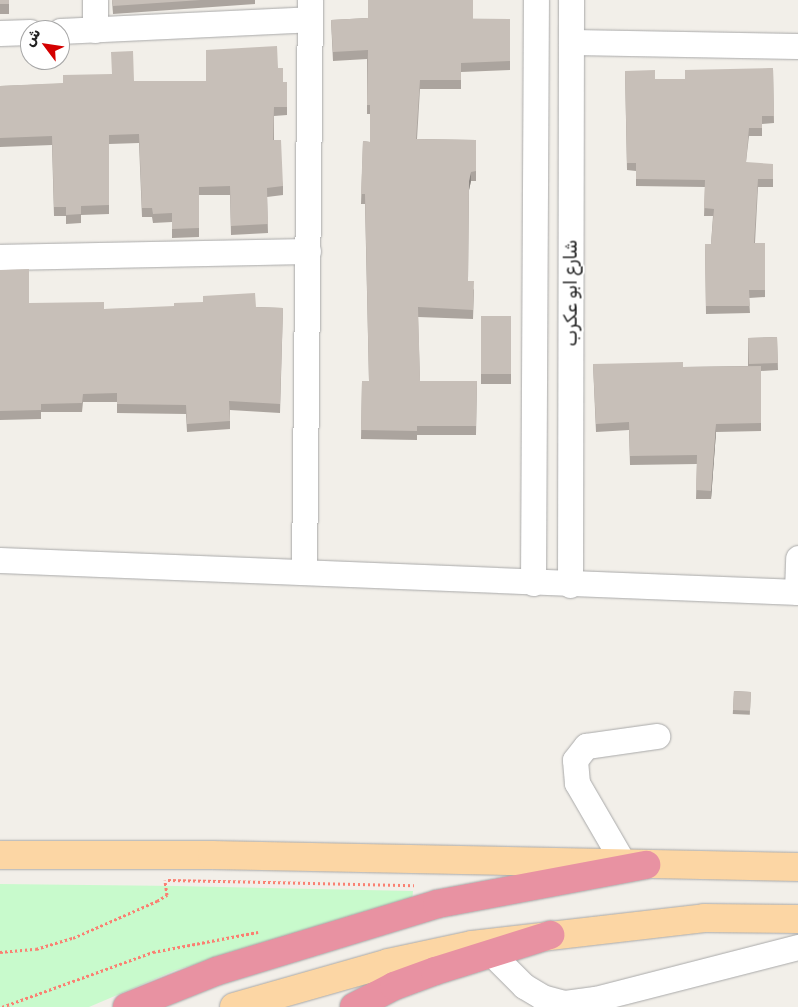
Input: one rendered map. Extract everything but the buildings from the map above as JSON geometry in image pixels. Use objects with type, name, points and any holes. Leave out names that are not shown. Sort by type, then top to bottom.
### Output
[{"type":"highway","points":[[127,1007],[217,970],[437,904],[635,865]]},
{"type":"highway","points":[[354,1007],[394,986],[550,935]]},
{"type":"main road","points":[[0,855],[212,854],[635,865],[798,867]]},
{"type":"main road","points":[[234,1007],[388,963],[472,945],[704,918],[798,918]]},
{"type":"street","points":[[95,0],[95,30]]},
{"type":"street","points":[[533,583],[536,0]]},
{"type":"street","name":"شارع ابو عكرب","points":[[570,585],[571,0]]},
{"type":"street","points":[[70,31],[310,10],[304,572]]},
{"type":"street","points":[[0,33],[20,32]]},
{"type":"street","points":[[572,42],[798,46]]},
{"type":"street","points":[[0,257],[308,251]]},
{"type":"street","points":[[0,560],[570,585],[798,592],[798,558]]},
{"type":"street","points":[[635,865],[577,783],[574,760],[586,746],[657,736]]},
{"type":"street","points":[[491,953],[524,986],[542,997],[565,1003],[595,999],[798,948]]},
{"type":"path","points":[[155,880],[424,886]]},
{"type":"path","points":[[0,952],[36,949],[73,938],[167,895],[165,880]]},
{"type":"path","points":[[2,1007],[153,952],[266,931]]},
{"type":"green space","points":[[0,884],[413,891],[412,903],[176,970],[89,1007],[0,1007]]}]
